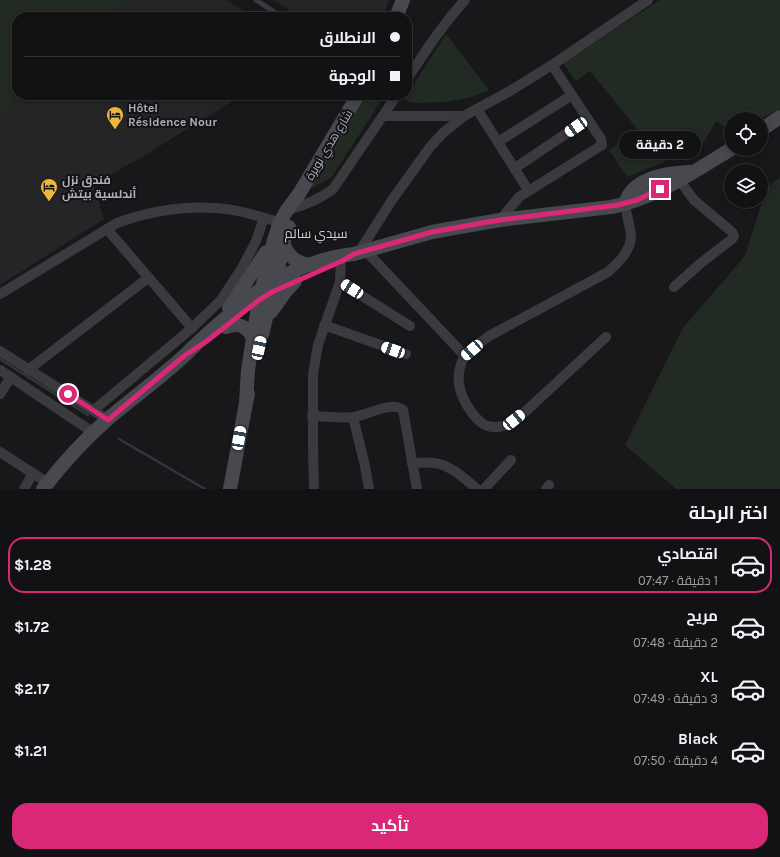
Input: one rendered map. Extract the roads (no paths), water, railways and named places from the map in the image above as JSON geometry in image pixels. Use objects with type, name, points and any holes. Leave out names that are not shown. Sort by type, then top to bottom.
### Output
[{"type":"street","points":[[398,12],[403,0]]},
{"type":"street","points":[[412,71],[433,39],[454,11],[465,0]]},
{"type":"street","points":[[314,489],[312,416],[313,374],[318,345],[324,325],[352,254],[430,147],[443,133],[464,116],[552,66],[635,3],[648,0]]},
{"type":"street","points":[[500,220],[519,197],[528,190],[602,145],[601,139],[552,66]]},
{"type":"street","points":[[498,142],[572,95]]},
{"type":"street","name":"شارع هدي نويرة","points":[[278,242],[288,216],[299,194],[355,100]]},
{"type":"street","points":[[0,294],[117,223],[134,216],[172,210],[214,208],[236,211],[264,218],[288,216],[333,189],[394,100]]},
{"type":"street","points":[[477,109],[528,190]]},
{"type":"street","points":[[383,116],[464,116]]},
{"type":"street","points":[[768,125],[780,117]]},
{"type":"street","points":[[515,168],[588,119]]},
{"type":"street","points":[[0,452],[33,473],[45,486],[94,433],[184,356],[267,290],[308,266],[432,232],[500,220],[625,204],[637,200],[679,180],[724,153]]},
{"type":"street","points":[[606,337],[526,411],[505,426],[494,428],[486,426],[479,421],[468,406],[459,385],[459,373],[465,356],[491,335],[608,272],[619,263],[626,254],[631,238],[625,204],[627,196],[632,190],[650,179],[665,174],[693,172]]},
{"type":"street","points":[[674,287],[734,236],[732,232],[694,200],[679,180]]},
{"type":"street","points":[[94,410],[192,328],[221,300],[233,283],[256,241],[264,218]]},
{"type":"street","points":[[107,229],[192,328]]},
{"type":"street","points":[[278,242],[292,258],[308,266]]},
{"type":"street","points":[[246,402],[246,386],[253,338],[267,290],[278,242]]},
{"type":"street","points":[[220,328],[246,285],[278,242]]},
{"type":"street","points":[[267,290],[295,281],[352,254]]},
{"type":"street","points":[[352,254],[465,356]]},
{"type":"street","points":[[28,370],[148,278]]},
{"type":"street","points":[[264,325],[278,301],[295,281]]},
{"type":"street","points":[[340,282],[410,326]]},
{"type":"street","points":[[230,489],[246,402],[251,386],[264,325],[267,290]]},
{"type":"street","points":[[220,328],[239,325],[245,327],[253,338]]},
{"type":"street","points":[[324,325],[406,354]]},
{"type":"street","points":[[0,351],[108,420]]},
{"type":"street","points":[[0,370],[94,433]]},
{"type":"street","points":[[0,394],[11,377]]},
{"type":"street","points":[[312,416],[353,418],[391,406],[400,407],[403,410],[417,489]]},
{"type":"street","points":[[353,418],[369,489]]},
{"type":"street","points":[[484,489],[511,460]]},
{"type":"street","points":[[412,463],[435,463],[442,465],[454,471],[477,489]]},
{"type":"street","points":[[24,489],[33,473]]},
{"type":"lane","points":[[256,0],[274,12]]},
{"type":"waterway","points":[[0,359],[88,415]]},
{"type":"waterway","points":[[119,439],[205,489]]},
{"type":"place","name":"Hôtel Résidence Nour","points":[[115,130]]},
{"type":"place","name":"فندق نزل أندلسية بيتش","points":[[49,202]]},
{"type":"district","name":"سيدي سالم","points":[[316,233]]}]
